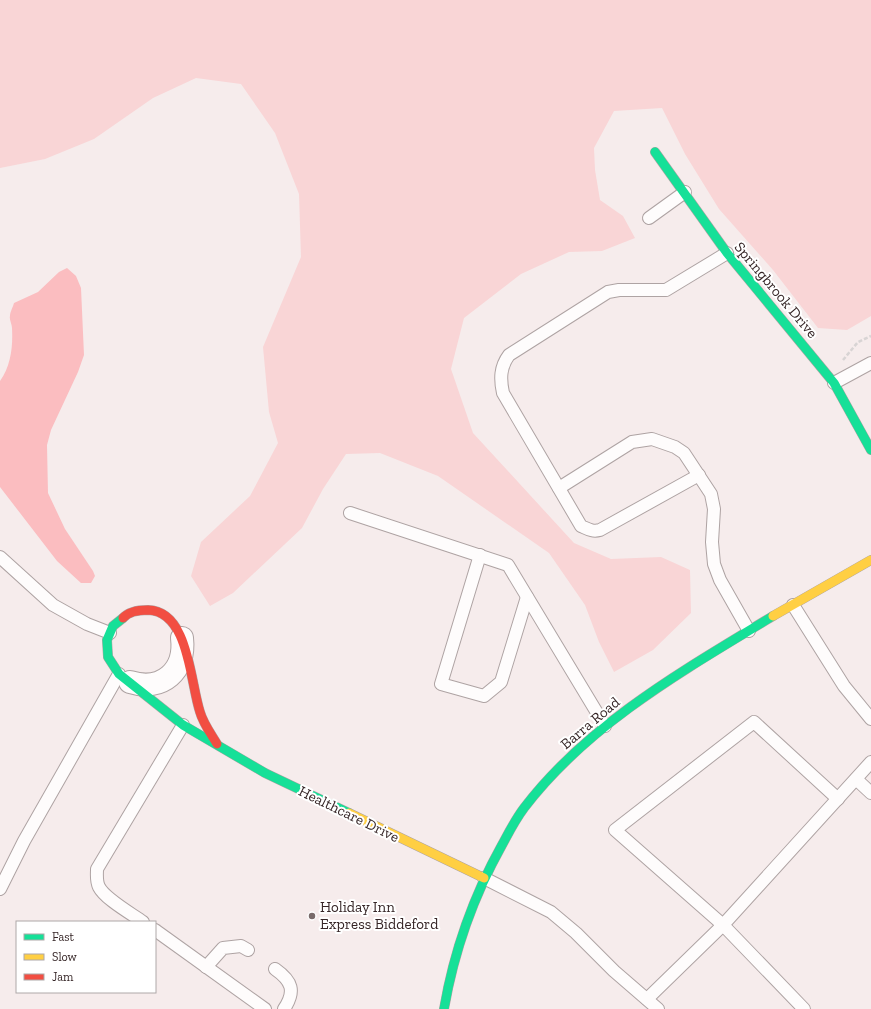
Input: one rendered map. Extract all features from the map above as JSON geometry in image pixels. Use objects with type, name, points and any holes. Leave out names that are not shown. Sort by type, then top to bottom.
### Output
[{"type":"street","name":"Springbrook Drive","points":[[655,152],[685,192],[727,253],[834,383],[871,450]]},
{"type":"street","name":"Barra Road","points":[[444,1009],[462,932],[484,878],[524,808],[549,779],[605,726],[668,682],[749,631],[871,560]]},
{"type":"street","points":[[181,636],[183,647],[182,658],[172,674],[161,681],[149,685],[120,674],[107,647],[110,633],[116,622],[123,616],[134,611],[146,609],[158,611],[169,618],[177,627],[181,636],[200,713],[217,744]]},
{"type":"street","name":"Healthcare Drive","points":[[120,674],[183,725],[265,773],[484,878]]},
{"type":"lane","points":[[649,218],[685,192]]},
{"type":"lane","points":[[699,474],[600,530],[594,531],[581,526],[503,393],[500,376],[509,356],[608,292],[619,290],[666,290],[727,253]]},
{"type":"lane","points":[[834,383],[871,363]]},
{"type":"lane","points":[[559,488],[632,442],[645,439],[660,441],[675,447],[684,453],[711,494],[713,502],[712,542],[714,564],[720,580],[749,631]]},
{"type":"lane","points":[[350,513],[508,565],[605,726]]},
{"type":"lane","points":[[480,555],[441,684],[484,696],[501,682],[527,597]]},
{"type":"lane","points":[[0,557],[52,605],[87,624],[110,633]]},
{"type":"lane","points":[[793,605],[844,686],[871,719]]},
{"type":"lane","points":[[0,889],[24,841],[120,674]]},
{"type":"lane","points":[[804,1009],[723,925],[615,830],[754,722],[838,799]]},
{"type":"lane","points":[[142,921],[107,896],[100,888],[97,878],[97,869],[183,725]]},
{"type":"lane","points":[[647,1000],[723,925],[871,762]]},
{"type":"lane","points":[[856,779],[871,793]]},
{"type":"lane","points":[[484,878],[551,912],[576,933],[614,971],[658,1009]]},
{"type":"lane","points":[[156,931],[265,1009]]},
{"type":"lane","points":[[206,967],[223,948],[240,946],[248,950]]},
{"type":"lane","points":[[275,969],[286,977],[290,984],[291,993],[289,1001],[284,1009]]},
{"type":"shaded area","points":[[0,0],[871,0],[871,316],[847,330],[818,328],[773,270],[719,209],[685,154],[662,108],[614,111],[594,148],[595,170],[600,200],[623,216],[635,238],[602,251],[569,252],[521,274],[464,318],[451,369],[473,433],[574,543],[611,559],[661,557],[690,570],[691,613],[653,650],[614,672],[599,642],[585,605],[549,553],[438,476],[380,453],[346,454],[323,489],[302,528],[233,593],[210,606],[191,576],[201,542],[250,496],[278,443],[269,412],[263,347],[301,257],[299,194],[275,133],[241,84],[196,78],[153,98],[94,139],[45,159],[0,168]]},
{"type":"shaded area","points":[[67,268],[76,276],[81,288],[84,355],[78,372],[51,430],[47,445],[48,493],[65,529],[93,571],[95,576],[91,583],[81,583],[57,561],[0,487],[0,381],[7,369],[12,349],[12,326],[10,313],[14,303],[38,292],[59,272]]},
{"type":"traffic: fast","points":[[655,152],[727,253],[834,383],[871,450]]},
{"type":"traffic: fast","points":[[444,1009],[459,945],[482,884],[512,826],[524,808],[549,778],[577,750],[639,701],[672,678],[773,616]]},
{"type":"traffic: fast","points":[[123,618],[113,626],[107,640],[108,657],[119,674],[183,725],[265,773],[349,813]]},
{"type":"traffic: slow","points":[[773,616],[871,560]]},
{"type":"traffic: slow","points":[[349,813],[484,878]]},
{"type":"traffic: jam","points":[[123,618],[131,612],[148,610],[162,613],[172,622],[180,635],[186,650],[201,716],[217,744]]},
{"type":"place","name":"Holiday Inn Express Biddeford","points":[[312,916]]}]
